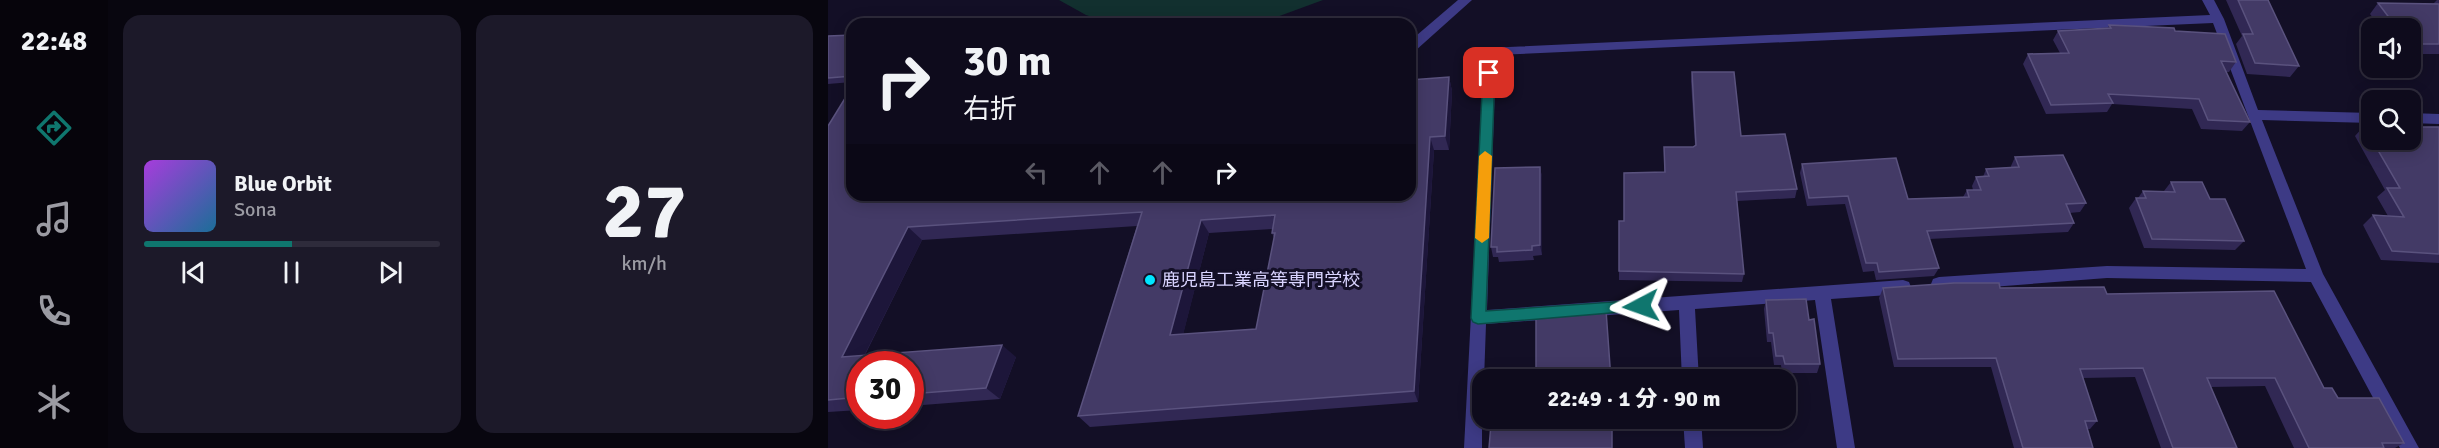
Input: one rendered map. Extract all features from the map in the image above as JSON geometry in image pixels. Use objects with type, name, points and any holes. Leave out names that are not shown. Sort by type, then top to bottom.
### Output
[{"type":"street","points":[[1416,43],[1466,0]]},
{"type":"street","points":[[2208,0],[2218,19],[2316,276],[2410,448]]},
{"type":"street","points":[[1473,448],[1490,51],[2218,19]]},
{"type":"street","points":[[2253,115],[2361,117]]},
{"type":"street","points":[[2421,118],[2439,119]]},
{"type":"street","points":[[1478,318],[2107,272],[2316,276]]},
{"type":"street","points":[[1822,293],[1846,448]]},
{"type":"street","points":[[1687,302],[1690,369]]},
{"type":"street","points":[[1693,429],[1694,448]]},
{"type":"green space","points":[[1059,0],[1323,0],[1274,18],[1095,18]]},
{"type":"building","points":[[2238,0],[2268,0],[2299,66],[2255,63],[2243,34],[2253,34]]},
{"type":"building","points":[[2378,3],[2439,4],[2439,44],[2421,44],[2421,18],[2389,18]]},
{"type":"building","points":[[2109,25],[2174,28],[2175,31],[2225,34],[2236,62],[2221,61],[2250,122],[2208,120],[2199,99],[2108,94],[2113,103],[2051,105],[2028,54],[2069,53],[2058,31],[2111,28]]},
{"type":"building","points":[[846,35],[846,76],[828,78],[828,36]]},
{"type":"building","points":[[1692,72],[1734,72],[1741,136],[1785,134],[1797,189],[1736,192],[1744,274],[1619,271],[1619,221],[1624,221],[1624,173],[1665,172],[1664,147],[1693,147],[1696,145]]},
{"type":"building","points":[[1449,77],[1445,136],[1430,137],[1414,391],[1078,416],[1142,212],[908,227],[842,357],[846,357],[846,398],[828,400],[828,126],[846,97],[846,201],[1416,201],[1416,80]],"holes":[[[1275,215],[1272,233],[1275,233],[1256,329],[1170,335],[1201,220]]]},
{"type":"building","points":[[2421,127],[2439,127],[2439,254],[2392,251],[2373,215],[2404,217],[2387,188],[2400,188],[2378,150],[2421,150]]},
{"type":"building","points":[[2063,155],[2086,203],[2066,204],[2074,223],[1927,231],[1939,268],[1879,272],[1877,263],[1866,263],[1848,196],[1809,198],[1802,164],[1896,158],[1908,199],[1969,197],[1967,190],[1981,190],[1976,177],[1989,176],[1986,169],[2019,167],[2015,157]]},
{"type":"building","points":[[1540,167],[1540,245],[1532,246],[1532,250],[1497,252],[1497,247],[1491,247],[1495,168]]},
{"type":"building","points":[[2171,182],[2202,182],[2210,199],[2225,199],[2244,241],[2152,239],[2136,198],[2146,198],[2143,191],[2175,192]]},
{"type":"building","points":[[1954,283],[1999,283],[2000,288],[2104,287],[2107,294],[2274,291],[2324,388],[2332,388],[2338,398],[2379,398],[2404,443],[2382,443],[2384,448],[2309,448],[2275,378],[2207,378],[2237,448],[2173,448],[2143,368],[2080,369],[2097,421],[2085,421],[2093,448],[2023,448],[1996,358],[1898,359],[1883,288]]},
{"type":"building","points":[[1806,299],[1809,320],[1814,319],[1820,364],[1785,364],[1783,356],[1776,356],[1773,333],[1769,333],[1766,300]]},
{"type":"building","points":[[1606,310],[1610,369],[1536,369],[1536,315]]},
{"type":"building","points":[[1002,345],[986,388],[924,393],[924,351],[922,351]]},
{"type":"building","points":[[1491,429],[1612,429],[1612,448],[1489,448]]},
{"type":"slow traffic","points":[[1482,238],[1485,156]]},
{"type":"place","name":"鹿児島工業高等専門学校","points":[[1150,280]]},
{"type":"route","points":[[1489,73],[1478,318],[1641,306]]}]
